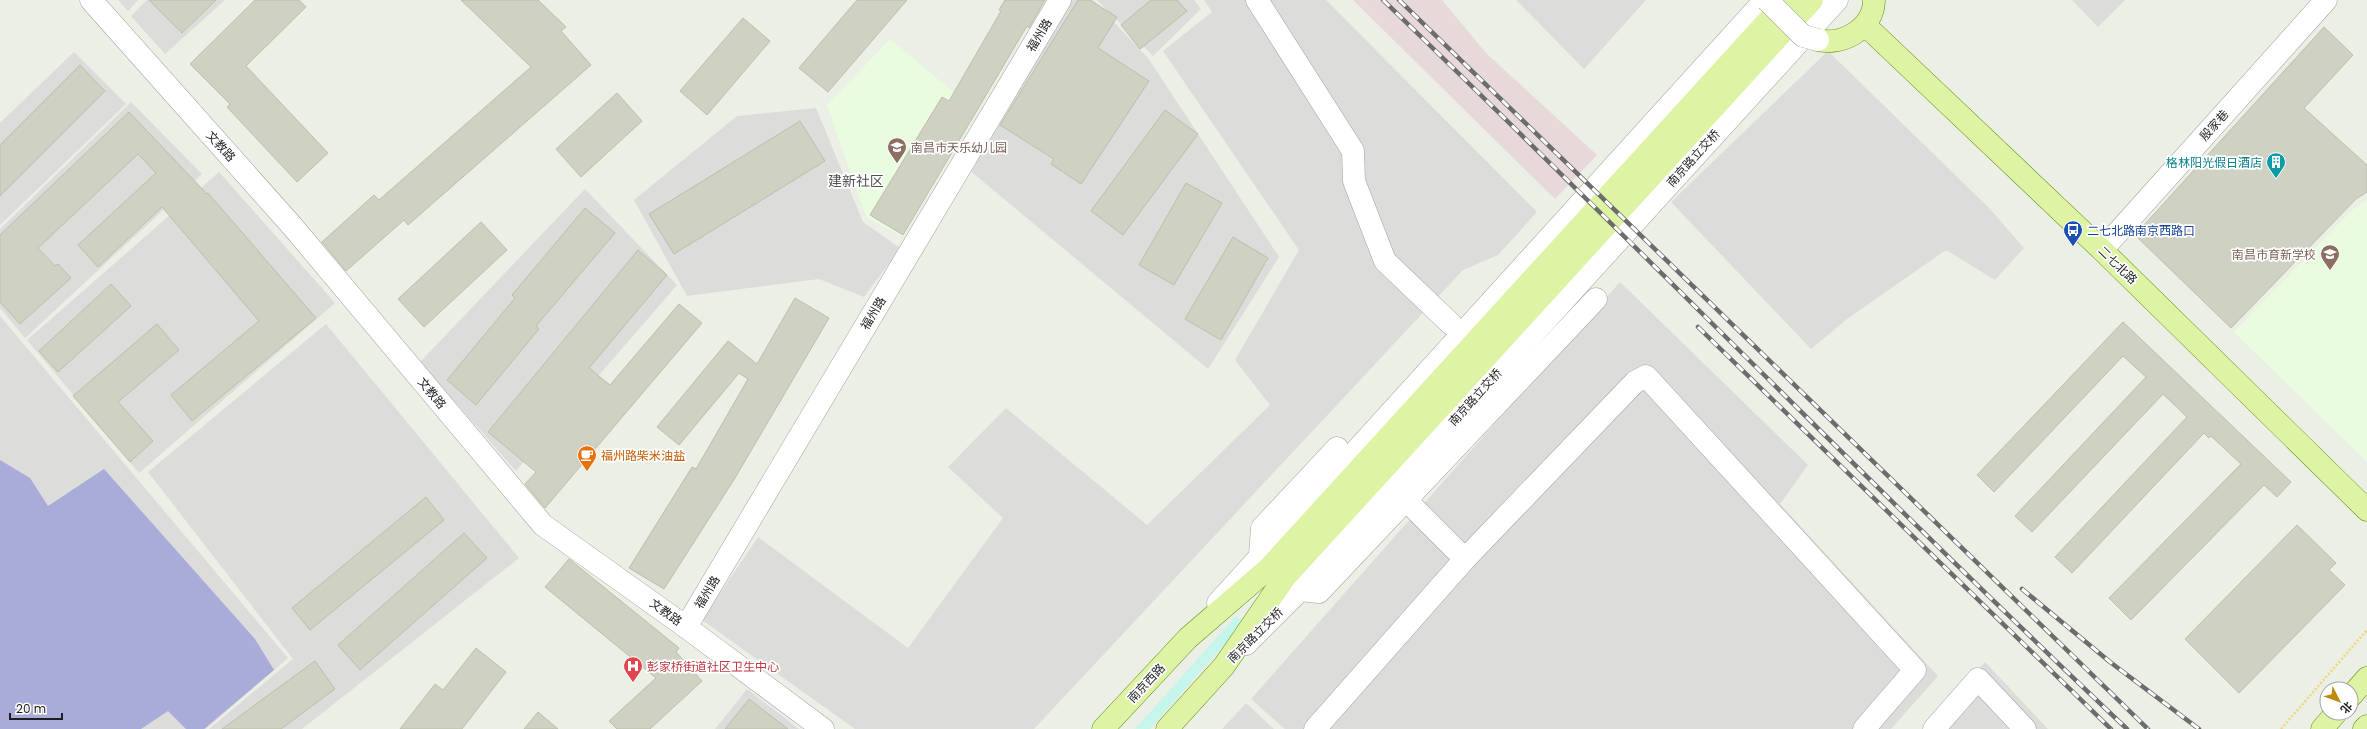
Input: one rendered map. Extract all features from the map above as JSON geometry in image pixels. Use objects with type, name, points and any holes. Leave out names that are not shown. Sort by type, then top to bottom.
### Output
[{"type":"main road","points":[[1188,638],[1269,568],[1787,0]]},
{"type":"main road","name":"南京路立交桥","points":[[1224,666],[1285,577],[1812,0]]},
{"type":"main road","points":[[1818,40],[1828,42],[1845,39],[1865,25],[1874,9],[1874,0]]},
{"type":"main road","name":"二七北路","points":[[1865,25],[2102,250],[2367,510]]},
{"type":"main road","name":"南京西路","points":[[1103,729],[1188,638]]},
{"type":"main road","points":[[1166,729],[1224,666]]},
{"type":"main road","points":[[2359,687],[2367,678]]},
{"type":"main road","points":[[2322,729],[2329,721]]},
{"type":"main road","points":[[2364,729],[2367,726]]},
{"type":"street","name":"文教路","points":[[91,0],[293,227],[543,525],[686,627],[823,729]]},
{"type":"street","name":"福州路","points":[[686,627],[1060,0]]},
{"type":"street","points":[[1257,0],[1353,152],[1354,181],[1385,262],[1451,324]]},
{"type":"street","points":[[1188,638],[1260,555],[1766,0],[1803,36],[1818,40]]},
{"type":"street","name":"南京路立交桥","points":[[1224,666],[1300,590],[1837,0]]},
{"type":"street","name":"殷家巷","points":[[2102,250],[2326,0]]},
{"type":"street","points":[[1260,555],[1262,528],[1494,278]]},
{"type":"street","points":[[1300,590],[1319,592],[1596,299]]},
{"type":"street","points":[[1315,729],[1466,560],[1635,382],[1646,376],[1915,670],[1864,729]]},
{"type":"street","points":[[1406,500],[1466,560]]},
{"type":"street","points":[[1934,729],[1978,679],[2025,729]]},
{"type":"path","points":[[2281,729],[2367,630]]},
{"type":"shaded area","points":[[118,0],[138,0],[128,11]]},
{"type":"shaded area","points":[[147,0],[225,0],[165,54],[131,16]]},
{"type":"shaded area","points":[[1068,0],[1093,0],[1148,58],[1279,257],[1208,369],[968,169]]},
{"type":"shaded area","points":[[1097,0],[1194,0],[1201,9],[1153,56]]},
{"type":"shaded area","points":[[1204,0],[1326,0],[1537,212],[1498,255],[1463,270],[1034,729],[855,729],[702,620],[758,537],[908,648],[1003,518],[948,467],[1006,408],[1147,525],[1270,405],[1235,360],[1299,250],[1163,51],[1212,12]]},
{"type":"shaded area","points":[[1353,0],[1442,0],[1486,53],[1597,155],[1555,199]]},
{"type":"shaded area","points":[[1516,0],[1646,0],[1584,69]]},
{"type":"shaded area","points":[[2072,0],[2125,0],[2098,27]]},
{"type":"shaded area","name":"南昌市天乐幼儿园","points":[[890,39],[976,111],[903,237],[866,217],[827,105]]},
{"type":"shaded area","points":[[1828,51],[1990,209],[2024,248],[1995,280],[1946,250],[1847,319],[1811,349],[1671,202]]},
{"type":"shaded area","points":[[74,52],[126,104],[0,225],[0,123]]},
{"type":"shaded area","points":[[131,102],[202,174],[25,338],[0,308],[0,229]]},
{"type":"shaded area","points":[[816,108],[863,222],[900,248],[864,297],[819,279],[687,296],[634,200],[737,116]]},
{"type":"shaded area","points":[[219,172],[335,303],[139,473],[27,340]]},
{"type":"shaded area","points":[[585,189],[677,285],[516,471],[420,362]]},
{"type":"shaded area","name":"南昌市育新学校","points":[[2367,200],[2367,462],[2234,332],[2352,210]]},
{"type":"shaded area","points":[[1620,282],[1808,465],[1780,504],[1938,676],[1891,729],[1285,729],[1251,699]]},
{"type":"shaded area","points":[[0,316],[288,658],[206,729],[0,729]]},
{"type":"shaded area","points":[[326,324],[519,558],[302,729],[209,729],[293,659],[148,472]]},
{"type":"shaded area","points":[[0,460],[30,478],[48,506],[104,469],[255,639],[274,670],[204,729],[186,729],[168,711],[141,729],[0,729]]},
{"type":"shaded area","points":[[1236,616],[1243,623],[1150,729],[1135,729]]},
{"type":"shaded area","points":[[1985,662],[2048,729],[1925,729]]},
{"type":"shaded area","points":[[747,689],[799,729],[715,729]]},
{"type":"shaded area","points":[[1246,703],[1274,729],[1222,729]]},
{"type":"building","points":[[149,0],[216,0],[182,33]]},
{"type":"building","points":[[255,0],[299,0],[306,7],[246,66],[328,153],[297,182],[227,107],[230,104],[190,64]]},
{"type":"building","points":[[461,0],[538,0],[566,27],[561,31],[591,65],[408,225],[404,220],[346,271],[322,242],[374,195],[379,200],[531,67]]},
{"type":"building","points":[[857,0],[907,0],[828,92],[799,68]]},
{"type":"building","points":[[1005,0],[1045,0],[1029,28],[1027,26],[903,235],[870,215],[942,97],[949,101],[1001,11],[999,10]]},
{"type":"building","points":[[1078,0],[1090,0],[1117,17],[1098,48],[1149,81],[1081,184],[1051,164],[1054,159],[1000,125]]},
{"type":"building","points":[[1151,0],[1177,0],[1187,11],[1140,49],[1121,25]]},
{"type":"building","points":[[743,18],[770,41],[707,115],[680,91]]},
{"type":"building","name":"格林阳光假日酒店","points":[[2324,27],[2353,55],[2304,108],[2367,165],[2367,192],[2356,199],[2231,328],[2135,235]]},
{"type":"building","points":[[80,65],[105,91],[0,196],[0,145]]},
{"type":"building","points":[[617,93],[642,121],[581,177],[556,149]]},
{"type":"building","points":[[1165,110],[1198,134],[1123,235],[1091,211]]},
{"type":"building","points":[[129,112],[207,194],[208,193],[316,318],[192,421],[171,395],[259,321],[162,207],[98,267],[78,245],[156,173],[138,154],[38,248],[55,266],[58,264],[71,278],[20,324],[0,302],[0,235]]},
{"type":"building","points":[[800,121],[825,161],[674,254],[649,214]]},
{"type":"building","points":[[1186,183],[1222,203],[1174,285],[1139,265]]},
{"type":"building","points":[[585,208],[615,233],[536,326],[539,329],[476,405],[447,380],[515,298],[512,295]]},
{"type":"building","points":[[481,222],[507,250],[424,327],[398,299]]},
{"type":"building","points":[[1233,237],[1268,258],[1221,340],[1185,319]]},
{"type":"building","points":[[638,250],[667,275],[589,368],[610,385],[679,304],[702,323],[545,508],[525,484],[536,472],[488,432]]},
{"type":"building","points":[[111,284],[131,306],[58,372],[39,351]]},
{"type":"building","points":[[795,298],[829,318],[735,478],[664,589],[629,568],[692,467],[696,469],[748,379],[739,373],[679,445],[657,427],[728,341],[757,364]]},
{"type":"building","points":[[2123,322],[2291,482],[2277,497],[2264,485],[2131,620],[2109,598],[2241,464],[2211,436],[2209,438],[2204,433],[2072,573],[2055,557],[2187,417],[2163,394],[2032,532],[2015,516],[2146,377],[2123,356],[1994,492],[1977,475]]},
{"type":"building","points":[[157,324],[179,350],[118,402],[153,441],[130,462],[73,396]]},
{"type":"building","points":[[426,497],[444,520],[310,630],[292,608]]},
{"type":"building","points":[[2297,525],[2336,563],[2329,570],[2345,585],[2239,693],[2185,639]]},
{"type":"building","points":[[464,533],[487,558],[360,670],[338,645]]},
{"type":"building","points":[[569,559],[679,648],[676,652],[702,681],[650,729],[617,729],[609,721],[656,678],[545,587]]},
{"type":"building","points":[[476,648],[506,672],[462,729],[400,729],[435,684],[443,690]]},
{"type":"building","points":[[315,661],[335,689],[281,729],[222,729]]},
{"type":"building","points":[[749,699],[788,729],[725,729]]},
{"type":"building","points":[[538,712],[558,729],[524,729]]},
{"type":"railway","points":[[1383,0],[1847,457],[2127,729]]},
{"type":"railway","points":[[1399,0],[2148,729]]},
{"type":"railway","points":[[1698,327],[2111,729]]},
{"type":"railway","points":[[2022,589],[2110,662],[2199,729]]},
{"type":"place","name":"南昌市天乐幼儿园","points":[[897,164]]},
{"type":"place","name":"格林阳光假日酒店","points":[[2276,179]]},
{"type":"place","name":"二七北路南京西路口","points":[[2073,247]]},
{"type":"place","name":"南昌市育新学校","points":[[2330,271]]},
{"type":"place","name":"福州路柴米油盐","points":[[587,472]]},
{"type":"place","name":"彭家桥街道社区卫生中心","points":[[633,683]]},
{"type":"district","name":"建新社区","points":[[856,181]]}]
